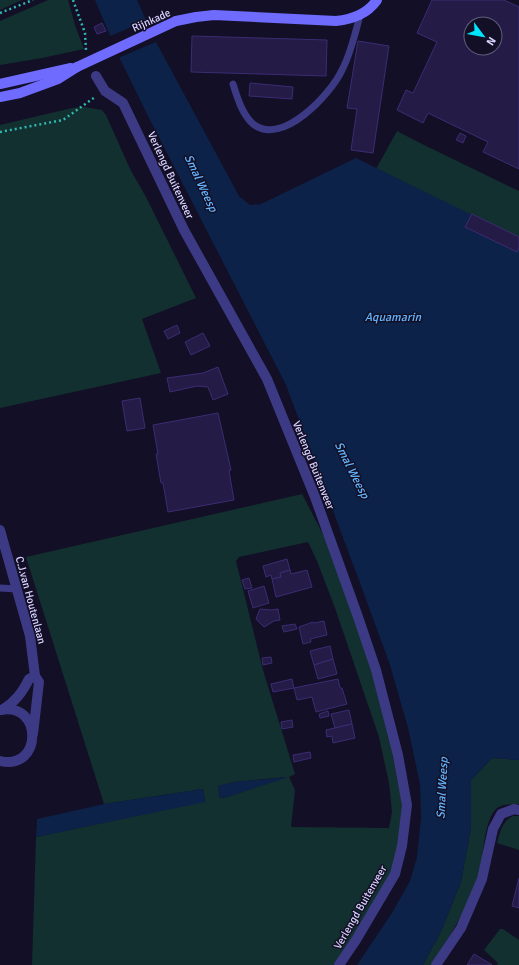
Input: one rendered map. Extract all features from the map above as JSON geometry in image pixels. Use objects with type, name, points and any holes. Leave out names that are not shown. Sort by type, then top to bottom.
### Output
[{"type":"street","name":"Rijnkade","points":[[77,67],[176,22],[196,17],[214,15],[348,20],[360,15],[377,0]]},
{"type":"street","points":[[0,84],[77,67]]},
{"type":"street","points":[[0,97],[20,93],[58,79],[77,67]]},
{"type":"street","name":"Verlengd Buitenveer","points":[[96,76],[105,91],[123,103],[184,230],[267,379],[315,497],[376,670],[398,755],[406,798],[402,846],[395,874],[356,940],[339,965]]},
{"type":"street","name":"C.J.van Houtenlaan","points":[[0,530],[3,549],[17,589],[30,636],[35,676],[39,682],[33,742],[25,755],[12,762],[0,761]]},
{"type":"street","points":[[1,710],[16,700],[24,690],[29,679],[35,676]]},
{"type":"street","points":[[1,710],[16,711],[23,715],[28,720],[33,734]]},
{"type":"street","points":[[436,965],[460,928],[482,879],[492,829],[500,814],[514,809],[519,810]]},
{"type":"lane","points":[[232,84],[240,105],[252,123],[259,128],[274,130],[297,121],[328,93],[342,71],[354,40],[360,15]]},
{"type":"lane","points":[[0,588],[17,589]]},
{"type":"path","points":[[0,13],[33,0]]},
{"type":"path","points":[[73,0],[85,33],[86,52]]},
{"type":"path","points":[[0,132],[63,120],[105,91]]},
{"type":"green space","points":[[0,0],[22,0],[0,10]]},
{"type":"green space","points":[[48,0],[68,0],[84,49],[0,65],[0,21]]},
{"type":"green space","points":[[84,107],[102,110],[106,115],[130,169],[146,197],[196,298],[142,319],[161,373],[0,408],[0,125],[72,108]]},
{"type":"green space","points":[[397,131],[519,191],[519,238],[376,169]]},
{"type":"green space","points":[[302,494],[325,538],[375,677],[405,784],[394,878],[340,965],[32,965],[36,837],[205,801],[203,789],[104,804],[26,557]],"holes":[[[308,542],[335,608],[379,737],[389,783],[392,812],[389,828],[291,827],[295,790],[289,777],[295,774],[263,670],[236,561],[239,557]],[[286,777],[227,797],[220,798],[218,786],[234,782]]]},
{"type":"green space","points":[[492,758],[519,760],[519,804],[501,806],[493,813],[486,832],[479,873],[469,901],[455,927],[431,965],[423,965],[442,929],[461,882],[471,827],[471,780]]},
{"type":"green space","points":[[513,816],[519,816],[519,850],[497,843],[500,831],[504,824]]},
{"type":"green space","points":[[500,929],[503,929],[519,940],[519,965],[497,965],[498,963],[484,950]]},
{"type":"water","name":"Aquamarin","points":[[95,0],[137,0],[156,42],[239,196],[250,205],[261,204],[356,158],[519,238],[519,760],[492,758],[471,780],[471,827],[461,882],[442,929],[423,965],[357,965],[392,913],[410,881],[417,857],[421,818],[420,784],[408,728],[390,665],[286,385],[148,116],[120,59]]},
{"type":"water","points":[[289,777],[220,798],[218,786],[234,782]]},
{"type":"water","points":[[203,789],[205,802],[36,837],[37,819],[104,804]]},
{"type":"pier","points":[[148,20],[158,41],[118,58],[108,37]]},
{"type":"building","points":[[432,0],[504,0],[519,7],[519,169],[483,152],[488,142],[428,113],[423,123],[397,110],[406,90],[413,93],[437,42],[417,33]]},
{"type":"building","points":[[102,23],[106,31],[97,34],[94,27]]},
{"type":"building","points":[[192,36],[327,40],[326,76],[191,72]]},
{"type":"building","points":[[358,41],[389,46],[373,153],[351,150],[357,109],[347,108]]},
{"type":"building","points":[[250,83],[293,87],[292,99],[249,96]]},
{"type":"building","points":[[460,133],[466,136],[463,143],[456,140]]},
{"type":"building","points":[[472,214],[519,237],[519,248],[517,252],[465,227]]},
{"type":"building","points":[[177,325],[180,333],[168,339],[164,331]]},
{"type":"building","points":[[203,333],[210,346],[191,355],[185,342]]},
{"type":"building","points":[[218,367],[228,394],[213,400],[208,387],[197,386],[170,392],[167,378],[203,373]]},
{"type":"building","points":[[140,398],[145,428],[127,431],[122,401]]},
{"type":"building","points":[[218,413],[231,470],[229,471],[234,500],[168,512],[156,454],[158,454],[153,425]]},
{"type":"building","points":[[287,559],[290,570],[280,573],[281,577],[272,579],[271,575],[266,577],[263,566]]},
{"type":"building","points":[[290,570],[291,574],[307,570],[312,587],[276,597],[272,579],[281,577],[280,573]]},
{"type":"building","points":[[249,578],[252,588],[245,589],[242,580]]},
{"type":"building","points":[[264,586],[269,603],[253,608],[248,591]]},
{"type":"building","points":[[260,609],[278,609],[280,620],[274,621],[264,627],[256,619]]},
{"type":"building","points":[[324,621],[327,635],[310,639],[311,642],[303,644],[299,627],[313,622]]},
{"type":"building","points":[[295,624],[297,629],[284,632],[282,626]]},
{"type":"building","points":[[330,646],[333,659],[314,665],[310,651]]},
{"type":"building","points":[[271,657],[272,663],[263,665],[262,658]]},
{"type":"building","points":[[333,659],[337,674],[318,679],[314,665]]},
{"type":"building","points":[[292,679],[294,688],[273,692],[271,684]]},
{"type":"building","points":[[338,679],[347,704],[316,712],[312,697],[297,700],[294,688]]},
{"type":"building","points":[[349,710],[352,724],[335,728],[331,714]]},
{"type":"building","points":[[328,711],[329,716],[320,718],[319,714]]},
{"type":"building","points":[[292,720],[293,727],[282,729],[281,722]]},
{"type":"building","points":[[352,724],[355,738],[333,743],[332,736],[327,737],[326,730]]},
{"type":"building","points":[[310,752],[311,758],[294,762],[293,755]]},
{"type":"building","points":[[519,878],[519,908],[512,906]]},
{"type":"building","points":[[474,954],[489,963],[492,965],[467,965]]},
{"type":"water label","name":"Smal Weesp","points":[[201,183]]},
{"type":"water label","name":"Smal Weesp","points":[[352,470]]},
{"type":"water label","name":"Smal Weesp","points":[[442,788]]}]
